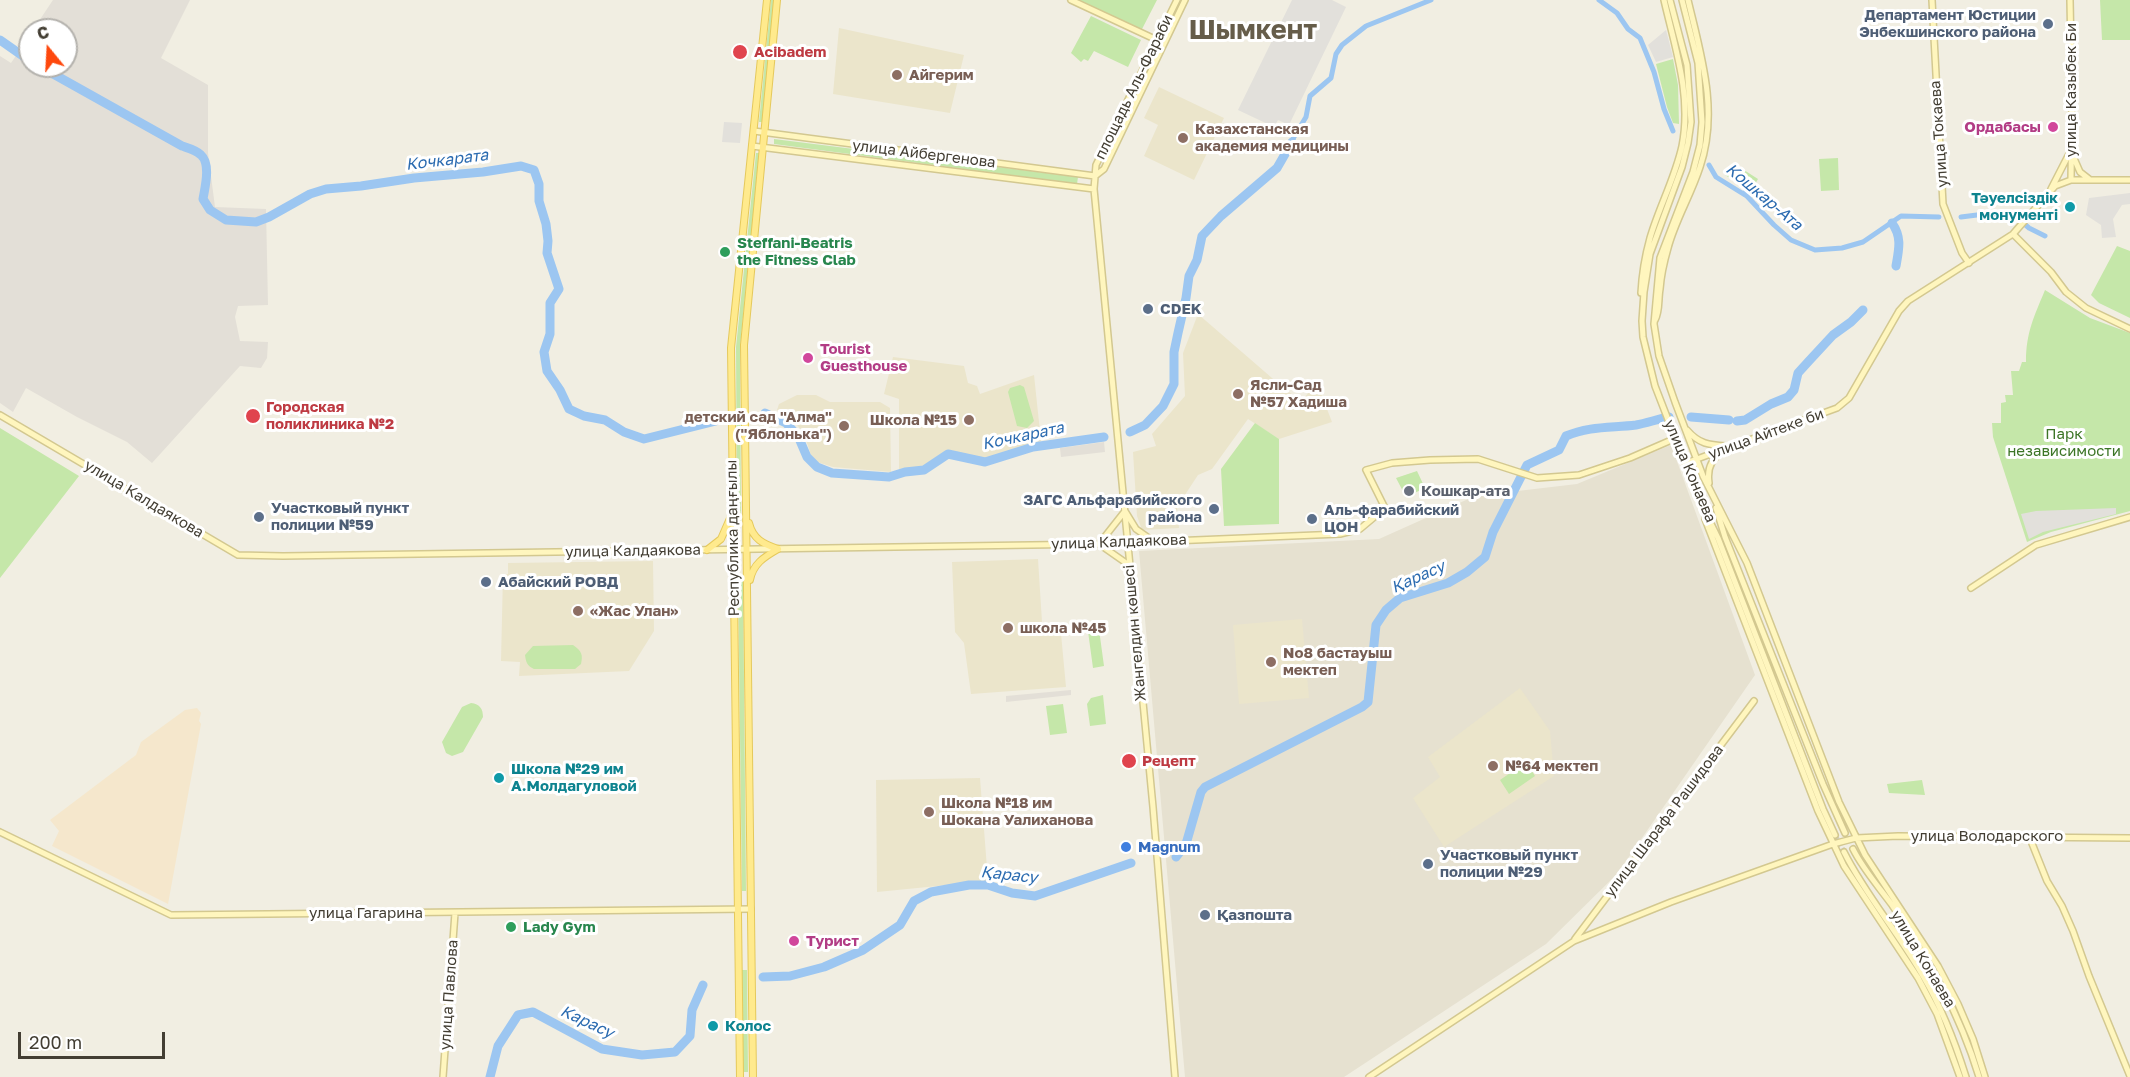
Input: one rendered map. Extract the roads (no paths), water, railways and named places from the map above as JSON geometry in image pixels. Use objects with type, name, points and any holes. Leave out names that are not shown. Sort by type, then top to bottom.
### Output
[{"type":"main road","name":"Республика даңғылы","points":[[740,1077],[731,348],[767,0]]},
{"type":"main road","name":"Республика даңғылы","points":[[753,1077],[744,345],[777,0]]},
{"type":"main road","points":[[1071,0],[1164,43]]},
{"type":"main road","name":"площадь Аль-Фараби","points":[[1094,189],[1096,165],[1177,0]]},
{"type":"main road","name":"площадь Аль-Фараби","points":[[1095,176],[1104,170],[1185,0]]},
{"type":"main road","points":[[1643,307],[1640,296],[1647,251],[1682,148],[1685,121],[1681,66],[1664,0]]},
{"type":"main road","name":"улица Конаева","points":[[1670,0],[1687,65],[1691,122],[1682,167],[1650,254],[1643,307],[1643,329],[1648,362],[1654,386],[1677,438],[1698,496],[1718,538],[1835,835]]},
{"type":"main road","points":[[1682,0],[1696,51]]},
{"type":"main road","points":[[1654,324],[1658,316],[1661,277],[1668,249],[1706,146],[1708,92],[1699,39],[1688,0]]},
{"type":"main road","name":"улица Токаева","points":[[1932,0],[1943,204],[1962,253],[1969,263]]},
{"type":"main road","name":"улица Казыбек Би","points":[[2070,0],[2071,180]]},
{"type":"main road","points":[[1696,51],[1699,39]]},
{"type":"main road","name":"улица Конаева","points":[[1696,51],[1702,96],[1700,145],[1693,172],[1663,249],[1656,287],[1654,324],[1659,356],[1725,537],[1823,784],[1845,833]]},
{"type":"main road","points":[[1690,96],[1702,96]]},
{"type":"main road","name":"улица Айбергенова","points":[[754,131],[1095,176]]},
{"type":"main road","name":"улица Айбергенова","points":[[752,146],[1094,189]]},
{"type":"main road","points":[[2071,151],[2080,172],[2090,180]]},
{"type":"main road","points":[[2050,192],[2071,151]]},
{"type":"main road","points":[[1693,172],[1700,167]]},
{"type":"main road","points":[[2071,180],[2130,180]]},
{"type":"main road","name":"улица Айтеке би","points":[[1686,463],[1837,408],[1849,398],[1899,311],[1908,302],[2014,232],[2055,186],[2071,180]]},
{"type":"main road","name":"Жангелдин көшесі","points":[[1094,189],[1153,807],[1175,1077]]},
{"type":"main road","points":[[2014,232],[2066,292],[2086,308],[2130,329]]},
{"type":"main road","points":[[1645,284],[1656,287]]},
{"type":"main road","name":"улица Калдаякова","points":[[0,415],[238,555],[311,556],[1099,544],[1340,534],[1360,529],[1385,508],[1366,470],[1392,463],[1478,459],[1537,478],[1579,475],[1677,438]]},
{"type":"main road","points":[[1683,425],[1706,445],[1731,446]]},
{"type":"main road","points":[[1711,494],[1708,477],[1712,461],[1731,446]]},
{"type":"main road","name":"улица Конаева","points":[[1711,494],[1747,563],[1839,802],[1856,838],[1878,875],[1938,966],[1973,1039],[1985,1077]]},
{"type":"main road","points":[[1698,496],[1815,803],[1833,844],[1858,888],[1918,978],[1937,1014],[1951,1047],[1960,1077]]},
{"type":"main road","points":[[1129,566],[1099,544],[1125,511],[1136,529],[1154,541]]},
{"type":"main road","points":[[747,512],[754,536],[764,544],[778,549]]},
{"type":"main road","points":[[707,550],[721,539],[733,513]]},
{"type":"main road","points":[[1971,588],[2036,545],[2130,517]]},
{"type":"main road","points":[[747,593],[752,569],[778,549]]},
{"type":"main road","name":"улица Шарафа Рашидова","points":[[1574,941],[1754,701]]},
{"type":"main road","name":"улица Гагарина","points":[[0,832],[171,915],[751,909]]},
{"type":"main road","points":[[2029,836],[2047,881],[2073,930],[2130,1076]]},
{"type":"main road","name":"улица Володарского","points":[[1833,844],[1856,838],[2029,836],[2130,838]]},
{"type":"main road","name":"улица Шарафа Рашидова","points":[[1369,1077],[1574,941],[1671,902],[1833,844]]},
{"type":"main road","name":"улица Конаева","points":[[1852,849],[1933,969],[1953,1007],[1979,1077]]},
{"type":"main road","name":"улица Конаева","points":[[1844,852],[1923,975],[1956,1045],[1966,1077]]},
{"type":"main road","name":"улица Павлова","points":[[443,1077],[455,913]]},
{"type":"waterway","points":[[1291,142],[1306,117],[1310,96],[1331,78],[1336,54],[1342,45],[1366,26],[1431,0]]},
{"type":"waterway","name":"Кошкар-Ата","points":[[1599,0],[1617,13],[1628,29],[1640,38],[1654,72],[1664,109],[1673,131]]},
{"type":"waterway","name":"Кочкарата","points":[[0,40],[18,53]]},
{"type":"waterway","name":"Кочкарата","points":[[60,78],[182,146],[199,153],[204,159],[207,170],[203,199],[210,210],[226,220],[256,222],[310,194],[326,189],[521,166],[534,170],[539,184],[539,201],[546,224],[547,253],[559,289],[550,303],[550,334],[544,352],[547,371],[569,409],[584,416],[605,420],[624,432],[644,439],[716,421]]},
{"type":"waterway","name":"Кочкарата","points":[[1130,432],[1145,425],[1163,406],[1174,384],[1174,352],[1189,276],[1197,260],[1202,236],[1221,216],[1277,168],[1292,142]]},
{"type":"waterway","name":"Кошкар-Ата","points":[[1709,165],[1716,177],[1745,195]]},
{"type":"waterway","name":"Кошкар-Ата","points":[[1744,193],[1791,240],[1815,250],[1842,248],[1863,242],[1901,216],[1939,217]]},
{"type":"waterway","points":[[1961,217],[1993,213],[2014,215],[2029,228],[2045,236]]},
{"type":"waterway","name":"Қарасу","points":[[1892,223],[1898,238],[1896,266]]},
{"type":"waterway","name":"Қарасу","points":[[1737,421],[1745,420],[1771,404],[1788,397],[1794,390],[1798,373],[1833,335],[1863,310]]},
{"type":"waterway","name":"Кочкарата","points":[[765,413],[786,423],[798,436],[807,457],[817,467],[832,473],[889,477],[924,470],[948,454],[985,462],[1033,447],[1104,437]]},
{"type":"waterway","name":"Қарасу","points":[[1176,857],[1186,844],[1201,792],[1205,787],[1368,702],[1376,625],[1386,610],[1400,598],[1448,583],[1467,572],[1485,557],[1493,532],[1527,465],[1559,450],[1566,436],[1592,429],[1636,425],[1669,417]]},
{"type":"waterway","name":"Қарасу","points":[[1691,417],[1729,420]]},
{"type":"waterway","name":"Қарасу","points":[[763,977],[790,976],[824,967],[863,950],[900,925],[914,901],[931,892],[969,885],[988,885],[1012,893],[1035,896],[1131,863]]},
{"type":"waterway","name":"Карасу","points":[[490,1077],[498,1046],[518,1015],[533,1012],[602,1049],[642,1055],[675,1052],[690,1036],[692,1010],[703,985]]},
{"type":"tunnel","points":[[1835,835],[1844,852]]},
{"type":"place","name":"Департамент Юстиции Энбекшинского района","points":[[2048,24]]},
{"type":"place","name":"Acibadem","points":[[740,52]]},
{"type":"place","name":"Айгерим","points":[[897,75]]},
{"type":"place","name":"Ордабасы","points":[[2053,127]]},
{"type":"place","name":"Казахстанская академия медицины","points":[[1183,138]]},
{"type":"place","name":"Тәуелсіздік монументі","points":[[2070,207]]},
{"type":"place","name":"Steffani-Beatris the Fitness Clab","points":[[725,252]]},
{"type":"place","name":"CDEK","points":[[1148,309]]},
{"type":"place","name":"Tourist Guesthouse","points":[[808,358]]},
{"type":"place","name":"Ясли-Сад №57 Хадиша","points":[[1238,394]]},
{"type":"place","name":"Городская поликлиника №2","points":[[253,416]]},
{"type":"place","name":"Школа №15","points":[[969,420]]},
{"type":"place","name":"детский сад \"Алма\" (\"Яблонька\")","points":[[844,426]]},
{"type":"place","name":"Кошкар-ата","points":[[1409,491]]},
{"type":"place","name":"ЗАГС Альфарабийского района","points":[[1214,509]]},
{"type":"place","name":"Участковый пункт полиции №59","points":[[259,517]]},
{"type":"place","name":"Аль-фарабийский ЦОН","points":[[1312,519]]},
{"type":"place","name":"Абайский РОВД","points":[[486,582]]},
{"type":"place","name":"«Жас Улан»","points":[[578,611]]},
{"type":"place","name":"школа №45","points":[[1008,628]]},
{"type":"place","name":"No8 бастауыш мектеп","points":[[1271,662]]},
{"type":"place","name":"Рецепт","points":[[1129,761]]},
{"type":"place","name":"№64 мектеп","points":[[1493,766]]},
{"type":"place","name":"Школа №29 им А.Молдагуловой","points":[[499,778]]},
{"type":"place","name":"Школа №18 им Шокана Уалиханова","points":[[929,812]]},
{"type":"place","name":"Magnum","points":[[1126,847]]},
{"type":"place","name":"Участковый пункт полиции №29","points":[[1428,864]]},
{"type":"place","name":"Қазпошта","points":[[1205,915]]},
{"type":"place","name":"Lady Gym","points":[[511,927]]},
{"type":"place","name":"Турист","points":[[794,941]]},
{"type":"place","name":"Колос","points":[[713,1026]]},
{"type":"district","name":"Шымкент","points":[[1253,30]]},
{"type":"park label","name":"Парк независимости","points":[[2064,442]]}]
